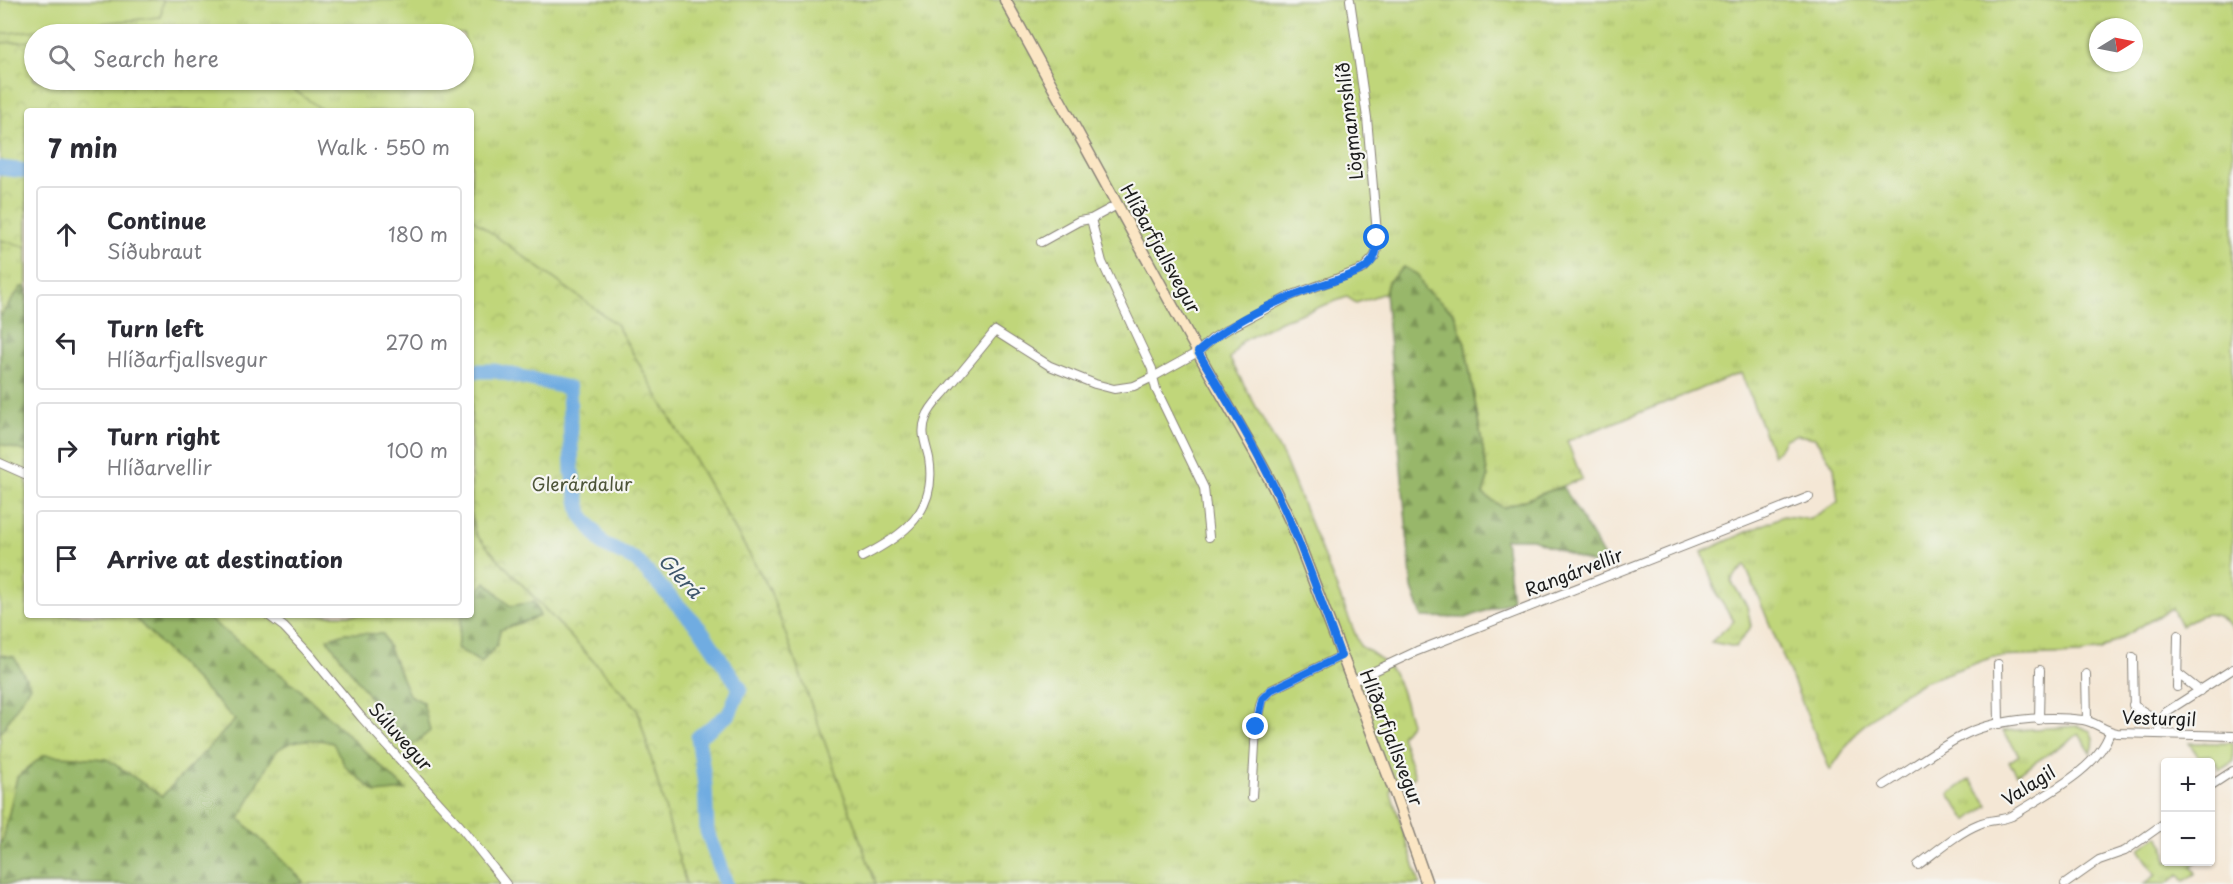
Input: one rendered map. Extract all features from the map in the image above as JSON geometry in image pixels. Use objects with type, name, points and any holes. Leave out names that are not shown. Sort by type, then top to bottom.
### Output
[{"type":"main road","name":"Hlíðarfjallsvegur","points":[[1005,0],[1277,493],[1292,525],[1396,796],[1427,884]]},
{"type":"street","name":"Lögmannshlíð","points":[[1198,352],[1228,329],[1290,296],[1363,269],[1375,256],[1377,238],[1367,118],[1350,0]]},
{"type":"street","points":[[1041,242],[1079,221],[1091,219],[1117,205]]},
{"type":"street","points":[[1091,219],[1102,262],[1152,369],[1156,389],[1204,488],[1209,537]]},
{"type":"street","points":[[862,557],[897,537],[911,524],[921,509],[930,475],[923,434],[927,415],[996,331],[1050,366],[1114,389],[1134,386],[1198,352]]},
{"type":"street","points":[[0,463],[24,474]]},
{"type":"street","name":"Rangárvellir","points":[[1351,682],[1417,651],[1809,497]]},
{"type":"street","name":"Súluvegur","points":[[272,618],[284,627],[311,656],[362,718],[460,826],[506,884]]},
{"type":"street","points":[[2177,687],[2178,635]]},
{"type":"street","points":[[1251,797],[1256,727],[1262,699],[1271,690],[1341,656]]},
{"type":"street","points":[[2133,657],[2134,715]]},
{"type":"street","points":[[1998,664],[1999,724]]},
{"type":"street","points":[[2158,734],[2160,722],[2166,712],[2233,669]]},
{"type":"street","points":[[2039,720],[2040,670]]},
{"type":"street","points":[[2178,673],[2200,691]]},
{"type":"street","points":[[2086,674],[2087,720]]},
{"type":"street","points":[[2133,705],[2160,722]]},
{"type":"street","name":"Vesturgil","points":[[1884,786],[1963,735],[1999,724],[2039,720],[2087,720],[2110,732],[2233,736]]},
{"type":"street","name":"Valagil","points":[[1918,865],[1971,827],[1983,822],[2005,820],[2085,768],[2104,747],[2110,732]]},
{"type":"street","points":[[2215,783],[2233,771]]},
{"type":"street","points":[[2065,884],[2099,860],[2125,851],[2161,826]]},
{"type":"green space","points":[[0,0],[2233,0],[2233,629],[2220,617],[2208,614],[2181,626],[2172,608],[2100,650],[2081,654],[1993,657],[1923,682],[1897,697],[1857,731],[1830,770],[1745,565],[1731,581],[1747,606],[1751,626],[1736,647],[1711,642],[1734,621],[1718,597],[1702,552],[1783,516],[1810,519],[1838,502],[1834,467],[1815,438],[1796,435],[1785,439],[1780,449],[1773,455],[1741,373],[1567,441],[1582,479],[1503,508],[1483,494],[1488,478],[1465,344],[1454,313],[1424,289],[1418,275],[1388,282],[1385,293],[1356,303],[1347,297],[1280,321],[1241,342],[1230,359],[1284,458],[1360,646],[1383,661],[1396,677],[1400,687],[1411,723],[1401,736],[1415,776],[1390,790],[1420,884],[0,884]]},
{"type":"green space","points":[[0,0],[163,0],[161,17],[95,24],[24,24],[24,31],[0,34]]},
{"type":"green space","points":[[24,42],[24,90],[294,90],[320,108],[24,108],[24,246],[0,240],[0,43]]},
{"type":"green space","name":"Glerárdalur","points":[[474,220],[616,324],[769,588],[876,884],[686,884],[637,708],[475,534]]},
{"type":"green space","points":[[1404,267],[1418,275],[1424,289],[1454,313],[1465,344],[1488,478],[1483,494],[1503,508],[1563,486],[1605,559],[1593,564],[1532,539],[1505,539],[1512,601],[1466,618],[1422,617],[1412,588],[1385,293],[1388,282]]},
{"type":"green space","points":[[21,287],[24,287],[24,451],[0,444],[0,317]]},
{"type":"green space","points":[[486,582],[510,606],[534,602],[540,616],[500,630],[497,645],[481,663],[457,648],[462,618],[474,618],[474,595]]},
{"type":"green space","points":[[135,618],[208,618],[297,687],[406,790],[376,793],[345,766],[333,743],[320,740],[298,741],[285,745],[275,753],[240,819],[303,881],[301,884],[0,884],[0,843],[3,840],[17,777],[44,755],[107,759],[162,796],[235,720]]},
{"type":"green space","points":[[345,633],[383,634],[409,695],[423,702],[430,731],[408,749],[327,639]]},
{"type":"green space","points":[[0,655],[14,657],[30,686],[0,734]]},
{"type":"green space","points":[[2078,726],[2090,731],[2094,742],[2091,753],[2079,734],[2017,774],[2009,762],[2019,755],[2003,731]]},
{"type":"green space","points":[[2189,743],[2233,743],[2233,762],[2220,770],[2215,758],[2211,755],[2198,756]]},
{"type":"green space","points":[[1970,779],[1988,805],[1967,821],[1949,794]]},
{"type":"green space","points":[[2158,836],[2161,840],[2161,866],[2191,866],[2196,873],[2184,881],[2179,875],[2166,884],[2144,884],[2156,875],[2139,849]]},
{"type":"waterway","name":"Glerá","points":[[0,168],[24,171]]},
{"type":"waterway","name":"Glerá","points":[[474,371],[495,371],[569,388],[572,472],[581,514],[604,545],[636,560],[701,630],[740,688],[729,714],[698,737],[705,785],[707,831],[726,884]]},
{"type":"route","points":[[1256,727],[1262,699],[1271,690],[1341,656],[1292,525],[1277,493],[1263,464],[1198,352],[1228,329],[1290,296],[1368,266],[1377,251],[1377,238]]}]
